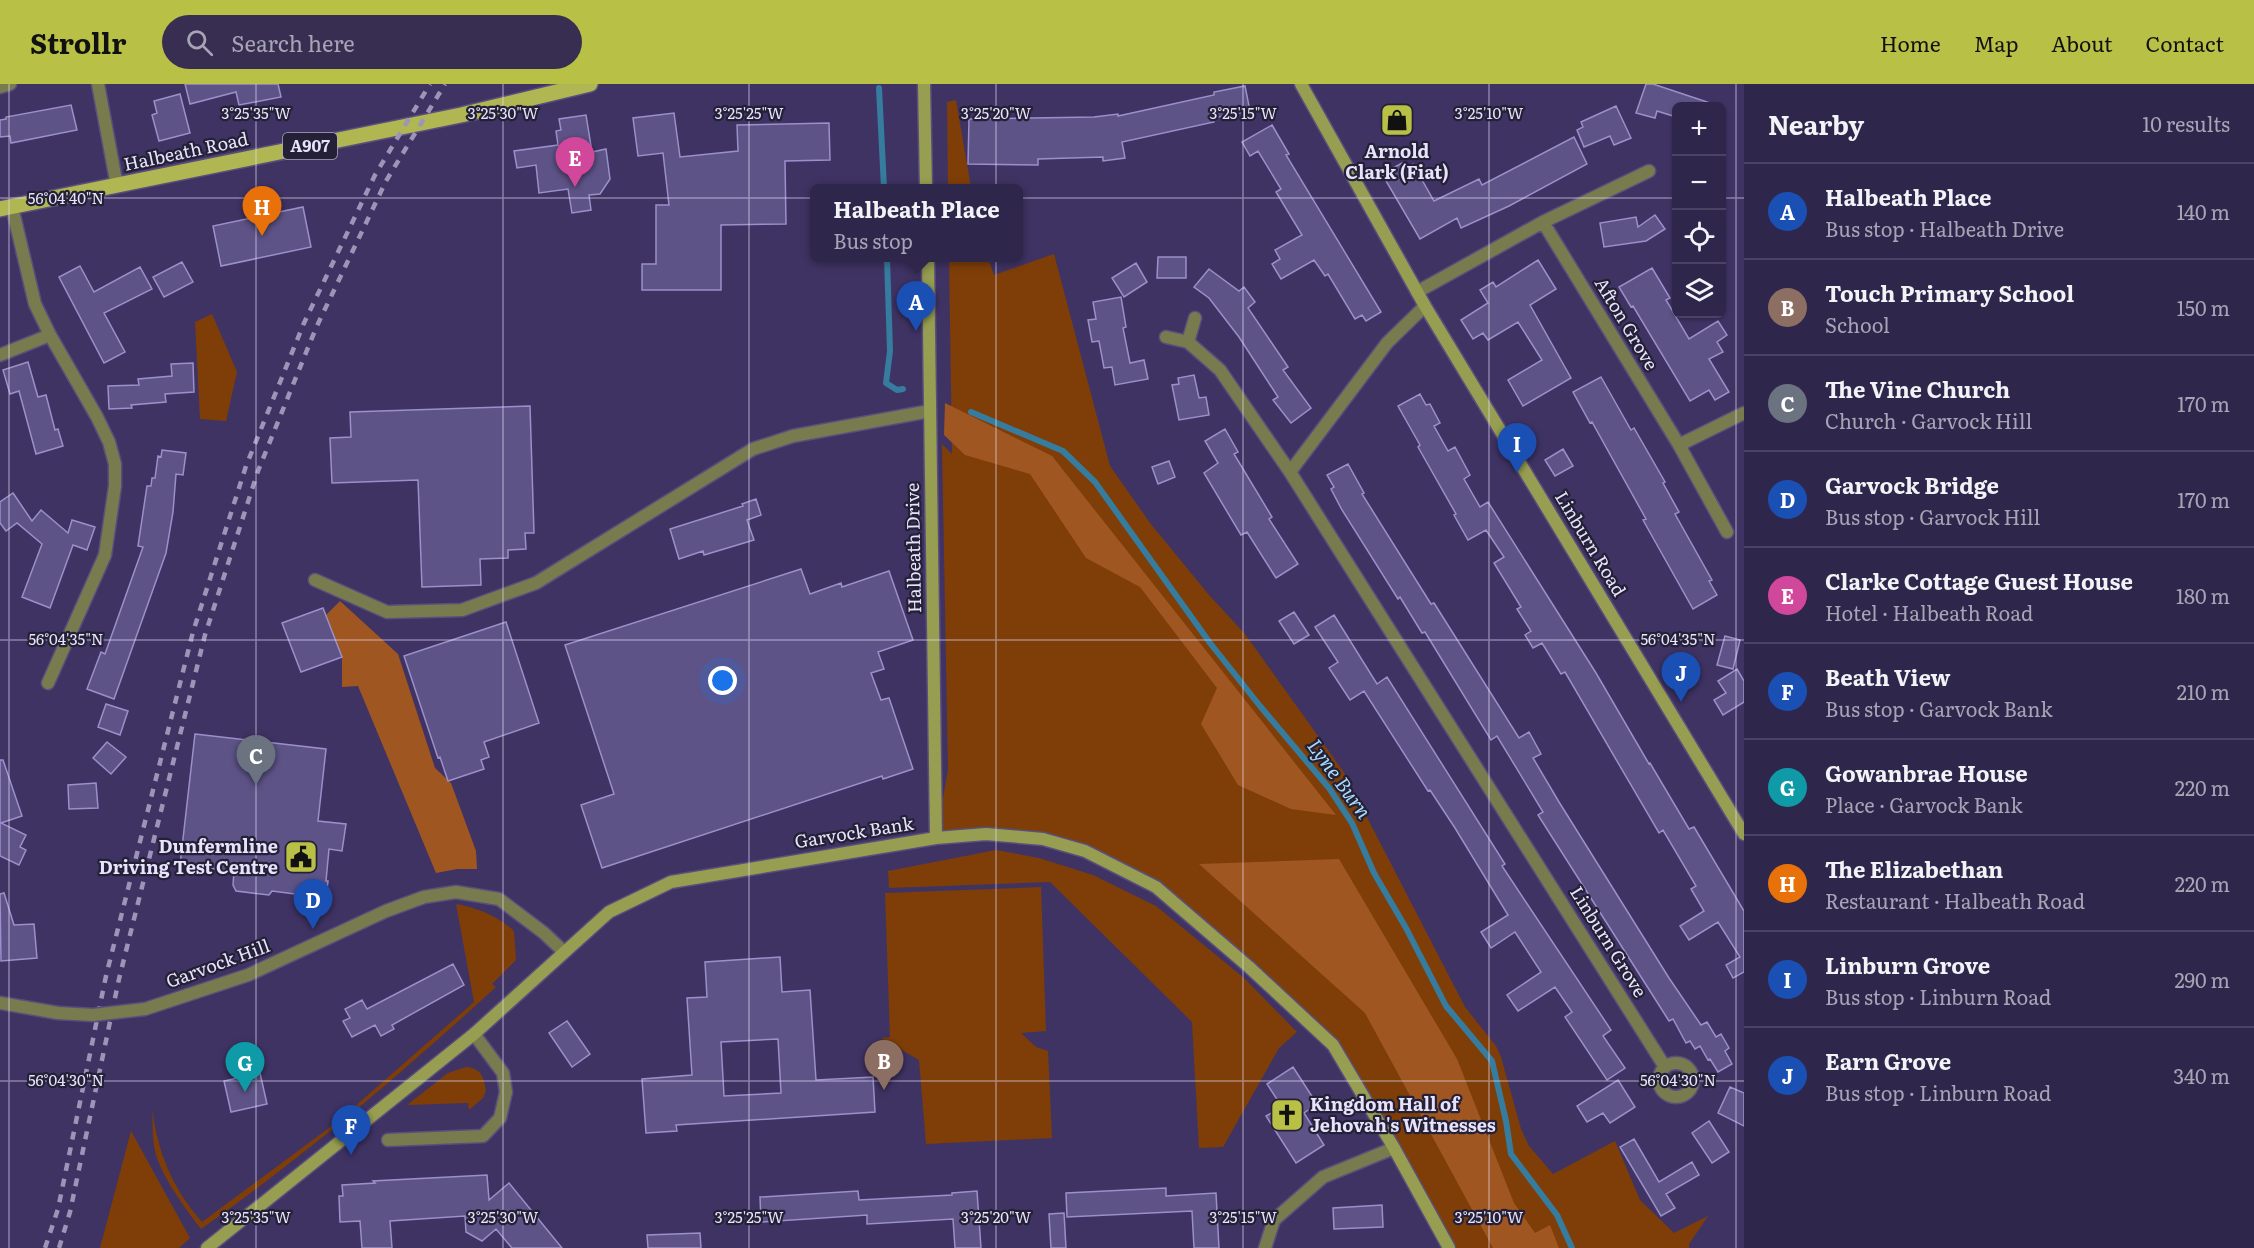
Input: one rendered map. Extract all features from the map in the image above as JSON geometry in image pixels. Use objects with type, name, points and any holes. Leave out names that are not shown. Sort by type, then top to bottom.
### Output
[{"type":"main road","name":"Halbeath Road","points":[[6,208],[461,115],[590,84]]},
{"type":"street","points":[[0,87],[10,84]]},
{"type":"street","points":[[98,84],[117,186]]},
{"type":"street","points":[[924,84],[926,184]]},
{"type":"street","name":"Linburn Road","points":[[1301,84],[1338,146],[1425,306],[1744,834]]},
{"type":"street","points":[[1417,292],[1543,222],[1649,171]]},
{"type":"street","points":[[6,208],[35,304],[97,417],[109,442],[115,464],[115,486],[105,555],[48,683]]},
{"type":"street","name":"Afton Grove","points":[[1543,222],[1679,445],[1727,532]]},
{"type":"street","name":"Halbeath Drive","points":[[928,262],[936,838]]},
{"type":"street","points":[[1290,472],[1387,343],[1425,306]]},
{"type":"street","points":[[1188,342],[1195,318]]},
{"type":"street","points":[[0,355],[50,335]]},
{"type":"street","name":"Linburn Grove","points":[[1166,337],[1188,342],[1220,370],[1290,472],[1665,1066]]},
{"type":"street","points":[[315,580],[387,612],[462,610],[536,583],[753,449],[793,436],[930,411]]},
{"type":"street","points":[[1679,445],[1744,413]]},
{"type":"street","name":"Garvock Bank","points":[[207,1248],[474,1034],[563,951],[609,912],[671,882],[936,838],[987,834],[1043,839],[1085,850],[1156,887],[1249,967],[1333,1045],[1394,1148],[1449,1248]]},
{"type":"street","name":"Garvock Hill","points":[[0,1003],[58,1013],[93,1015],[145,1009],[248,975],[386,911],[424,897],[456,892],[499,899],[544,933],[563,951]]},
{"type":"street","points":[[388,1140],[483,1136],[500,1118],[506,1092],[503,1073],[474,1034]]},
{"type":"street","points":[[1265,1248],[1274,1220],[1323,1177],[1394,1148]]},
{"type":"shaded area","points":[[956,100],[970,184],[948,184],[947,102]]},
{"type":"shaded area","points":[[1054,254],[1110,466],[1150,523],[1209,595],[1245,634],[1343,771],[1465,1007],[1496,1046],[1521,1129],[1529,1146],[1553,1174],[1615,1141],[1640,1200],[1674,1233],[1708,1216],[1689,1244],[1689,1248],[1449,1248],[1333,1045],[1156,887],[1043,839],[936,838],[948,770],[942,444],[952,454],[949,262],[989,262],[994,275]]},
{"type":"shaded area","points":[[212,314],[237,372],[226,421],[200,419],[195,322]]},
{"type":"shaded area","points":[[945,403],[1052,456],[1336,815],[1291,809],[1238,785],[1201,724],[1217,688],[1140,587],[1086,558],[1030,474],[965,455],[944,435]]},
{"type":"shaded area","points":[[340,601],[398,654],[435,768],[451,783],[476,851],[477,869],[457,869],[436,873],[358,686],[342,687],[342,657],[326,615]]},
{"type":"shaded area","points":[[996,850],[1039,858],[1093,875],[1156,906],[1244,978],[1297,1032],[1279,1048],[1223,1147],[1199,1148],[1192,1022],[1050,882],[889,888],[888,871]]},
{"type":"shaded area","points":[[1339,859],[1457,1059],[1514,1203],[1535,1233],[1550,1225],[1559,1248],[1493,1248],[1365,1013],[1199,864]]},
{"type":"shaded area","points":[[1041,887],[1046,1031],[1021,1033],[1036,1047],[1048,1051],[1052,1138],[926,1144],[919,1060],[881,1038],[890,1037],[885,893]]},
{"type":"shaded area","points":[[456,904],[487,913],[514,931],[516,960],[492,984],[496,987],[352,1113],[201,1229],[187,1211],[160,1166],[154,1145],[152,1107],[162,1154],[174,1182],[202,1222],[337,1122],[474,1002]]},
{"type":"shaded area","points":[[466,1067],[475,1069],[481,1074],[486,1091],[483,1098],[469,1110],[468,1103],[407,1105],[448,1073]]},
{"type":"shaded area","points":[[131,1131],[190,1238],[179,1248],[100,1248]]},
{"type":"building","points":[[185,84],[278,84],[281,97],[239,105],[236,92],[190,104]]},
{"type":"building","points":[[1646,84],[1653,84],[1707,102],[1672,102],[1672,116],[1657,111],[1655,118],[1636,113]]},
{"type":"building","points":[[1245,86],[1250,111],[1213,118],[1214,122],[1122,142],[1125,158],[1103,161],[1103,157],[1038,159],[1038,165],[968,164],[969,119],[1094,117],[1118,114],[1118,116]]},
{"type":"building","points":[[180,94],[190,133],[159,141],[152,115],[157,113],[154,101]]},
{"type":"building","points":[[71,105],[77,130],[11,143],[10,136],[0,137],[0,120],[6,117]]},
{"type":"building","points":[[1616,106],[1631,138],[1614,145],[1610,136],[1584,147],[1577,130],[1583,127],[1581,122]]},
{"type":"building","points":[[674,113],[680,157],[738,151],[737,125],[829,123],[830,160],[785,161],[786,224],[721,225],[721,290],[642,290],[642,264],[656,264],[656,205],[669,205],[663,153],[638,156],[633,118]]},
{"type":"building","points":[[586,115],[592,152],[606,149],[610,179],[600,194],[589,195],[591,210],[572,213],[568,189],[539,193],[536,165],[517,168],[514,151],[558,145],[556,131],[561,130],[559,119]]},
{"type":"building","points":[[1272,125],[1289,154],[1286,155],[1381,312],[1366,321],[1362,315],[1355,319],[1328,274],[1325,276],[1314,260],[1281,279],[1272,264],[1280,259],[1275,250],[1302,235],[1276,192],[1281,189],[1258,151],[1250,156],[1242,142]]},
{"type":"building","points":[[1574,137],[1587,164],[1509,206],[1461,228],[1457,218],[1420,239],[1382,174],[1402,163],[1405,169],[1413,164],[1434,201],[1479,179],[1482,185]]},
{"type":"building","points":[[303,207],[311,247],[221,266],[213,226]]},
{"type":"building","points":[[1655,215],[1665,229],[1646,241],[1604,247],[1600,223],[1636,217],[1638,227]]},
{"type":"building","points":[[1158,257],[1186,257],[1186,278],[1157,278]]},
{"type":"building","points":[[1538,260],[1556,289],[1530,305],[1571,378],[1523,406],[1508,380],[1542,360],[1518,322],[1488,340],[1483,333],[1473,339],[1461,320],[1488,303],[1480,290],[1493,282],[1496,287]]},
{"type":"building","points":[[182,262],[193,282],[164,297],[153,277]]},
{"type":"building","points":[[1136,263],[1147,282],[1124,297],[1112,278]]},
{"type":"building","points":[[80,266],[94,292],[140,267],[152,289],[104,313],[125,352],[104,363],[59,277]]},
{"type":"building","points":[[1652,268],[1670,298],[1666,300],[1672,310],[1672,318],[1677,318],[1689,339],[1718,321],[1727,335],[1717,342],[1723,352],[1709,359],[1729,392],[1715,400],[1709,390],[1690,401],[1633,306],[1631,307],[1619,287]]},
{"type":"building","points":[[1209,269],[1239,291],[1244,287],[1255,302],[1248,308],[1288,367],[1283,370],[1311,408],[1291,423],[1273,400],[1278,397],[1239,337],[1209,298],[1194,287]]},
{"type":"building","points":[[1121,297],[1126,327],[1123,328],[1130,363],[1144,360],[1148,379],[1115,385],[1112,367],[1104,368],[1099,341],[1092,342],[1088,320],[1096,319],[1093,302]]},
{"type":"building","points":[[28,362],[38,397],[46,395],[55,430],[58,429],[63,446],[36,454],[19,391],[10,394],[3,370]]},
{"type":"building","points":[[193,363],[194,392],[165,394],[166,402],[131,405],[132,408],[109,409],[108,386],[139,385],[138,379],[172,376],[171,364]]},
{"type":"building","points":[[1194,375],[1199,398],[1206,397],[1209,415],[1179,420],[1172,385],[1179,384],[1178,378]]},
{"type":"building","points":[[1601,377],[1631,430],[1634,428],[1665,482],[1663,483],[1679,512],[1675,514],[1712,580],[1709,581],[1717,595],[1693,609],[1643,520],[1646,519],[1573,392]]},
{"type":"building","points":[[1420,394],[1426,405],[1430,404],[1440,423],[1434,426],[1448,451],[1455,447],[1470,475],[1464,479],[1480,507],[1488,502],[1596,673],[1689,829],[1694,827],[1744,911],[1744,972],[1733,978],[1726,965],[1740,957],[1718,922],[1689,940],[1680,926],[1704,911],[1691,889],[1696,886],[1663,830],[1659,833],[1565,672],[1561,674],[1542,643],[1533,648],[1525,635],[1531,631],[1517,609],[1521,607],[1494,563],[1504,557],[1486,530],[1468,540],[1398,406]]},
{"type":"building","points":[[530,406],[534,533],[525,533],[526,549],[508,550],[508,558],[480,559],[481,585],[422,587],[418,480],[332,483],[330,438],[351,437],[350,412]]},
{"type":"building","points":[[1225,429],[1238,452],[1234,454],[1272,517],[1269,519],[1298,564],[1276,578],[1247,532],[1241,535],[1204,473],[1218,463],[1205,441]]},
{"type":"building","points":[[1563,449],[1573,466],[1555,476],[1545,460]]},
{"type":"building","points":[[162,450],[186,453],[183,475],[176,474],[166,553],[114,699],[87,689],[101,652],[105,654],[143,547],[138,546],[147,486],[151,486],[152,478],[155,478],[158,456],[161,457]]},
{"type":"building","points":[[1169,461],[1175,477],[1158,484],[1152,467]]},
{"type":"building","points":[[1348,464],[1364,493],[1362,494],[1519,738],[1529,732],[1541,754],[1533,758],[1559,802],[1701,1025],[1707,1022],[1716,1037],[1721,1034],[1729,1048],[1725,1051],[1732,1064],[1718,1072],[1700,1046],[1695,1049],[1690,1041],[1686,1043],[1673,1019],[1669,1021],[1538,815],[1543,812],[1497,736],[1491,740],[1425,632],[1422,633],[1400,597],[1398,599],[1331,489],[1334,487],[1327,475]]},
{"type":"building","points":[[13,493],[32,521],[41,510],[68,533],[72,520],[95,527],[87,550],[73,545],[50,608],[22,597],[42,544],[17,523],[6,531],[0,523],[0,502]]},
{"type":"building","points":[[756,499],[761,515],[747,520],[754,540],[704,555],[703,551],[679,559],[670,529],[743,506],[742,504]]},
{"type":"building","points":[[801,569],[810,594],[841,583],[842,587],[889,571],[913,640],[878,652],[884,669],[871,673],[881,700],[889,698],[913,769],[883,779],[882,776],[602,868],[581,805],[614,794],[565,645]]},
{"type":"building","points":[[323,608],[342,657],[301,672],[282,623]]},
{"type":"building","points":[[1294,612],[1309,635],[1294,644],[1279,621]]},
{"type":"building","points":[[1334,615],[1377,684],[1387,677],[1505,864],[1502,866],[1611,1030],[1603,1036],[1625,1068],[1607,1080],[1565,1017],[1572,1012],[1555,987],[1518,1011],[1507,995],[1541,972],[1515,932],[1491,948],[1481,932],[1508,915],[1455,828],[1430,790],[1428,791],[1364,691],[1350,700],[1329,668],[1338,662],[1315,627]]},
{"type":"building","points":[[506,622],[539,723],[484,742],[489,757],[481,760],[484,769],[448,781],[404,656]]},
{"type":"building","points":[[1725,636],[1740,640],[1733,669],[1717,665]]},
{"type":"building","points":[[1737,669],[1744,681],[1744,702],[1723,715],[1714,700],[1726,693],[1718,681]]},
{"type":"building","points":[[106,704],[128,711],[120,735],[98,727]]},
{"type":"building","points":[[195,734],[326,749],[318,821],[346,824],[342,851],[329,849],[326,898],[272,891],[269,895],[236,891],[233,885],[234,871],[180,865]]},
{"type":"building","points":[[107,742],[126,757],[111,774],[93,758]]},
{"type":"building","points":[[0,760],[3,760],[22,816],[1,823],[26,835],[20,847],[26,850],[19,865],[0,856]]},
{"type":"building","points":[[96,783],[98,808],[69,809],[68,785]]},
{"type":"building","points":[[4,893],[14,925],[34,924],[37,958],[1,961],[0,894]]},
{"type":"building","points":[[780,957],[782,992],[810,990],[816,1080],[873,1077],[875,1112],[676,1125],[677,1131],[646,1133],[642,1079],[692,1075],[687,998],[707,997],[705,962]],"holes":[[[778,1039],[781,1093],[724,1096],[721,1042]]]},
{"type":"building","points":[[453,964],[464,985],[392,1025],[394,1029],[381,1036],[375,1025],[352,1037],[343,1021],[350,1018],[345,1009],[362,1000],[367,1009]]},
{"type":"building","points":[[567,1021],[590,1054],[572,1067],[549,1033]]},
{"type":"building","name":"Kingdom Hall of Jehovah's Witnesses","points":[[1293,1067],[1317,1104],[1304,1113],[1324,1145],[1296,1163],[1266,1116],[1282,1107],[1267,1084]]},
{"type":"building","points":[[260,1073],[267,1104],[231,1112],[224,1081]]},
{"type":"building","points":[[1618,1080],[1635,1107],[1610,1123],[1603,1113],[1587,1122],[1577,1106]]},
{"type":"building","points":[[1730,1087],[1744,1093],[1744,1126],[1718,1113]]},
{"type":"building","points":[[1709,1121],[1729,1152],[1712,1163],[1692,1133]]},
{"type":"building","points":[[1634,1139],[1659,1182],[1692,1162],[1699,1175],[1666,1194],[1675,1208],[1661,1216],[1620,1147]]},
{"type":"building","points":[[487,1175],[489,1200],[509,1183],[562,1248],[512,1248],[496,1229],[482,1241],[466,1232],[465,1216],[390,1221],[392,1248],[362,1248],[360,1221],[340,1222],[339,1196],[343,1196],[342,1185],[375,1183],[373,1181]]},
{"type":"building","points":[[1166,1188],[1166,1196],[1216,1193],[1219,1248],[1194,1248],[1192,1211],[1067,1217],[1066,1193]]},
{"type":"building","points":[[858,1191],[859,1200],[952,1195],[952,1193],[977,1191],[981,1248],[955,1248],[953,1219],[867,1224],[867,1215],[761,1222],[760,1197]]},
{"type":"building","points":[[1382,1205],[1383,1227],[1334,1229],[1333,1208]]},
{"type":"building","points":[[1064,1213],[1066,1248],[1051,1248],[1049,1214]]},
{"type":"building","points":[[700,1233],[701,1248],[648,1248],[647,1235]]},
{"type":"waterway","name":"Lyne Burn","points":[[879,88],[884,184]]},
{"type":"waterway","name":"Lyne Burn","points":[[887,262],[890,351],[886,383],[897,390],[903,389]]},
{"type":"waterway","name":"Lyne Burn","points":[[971,412],[1063,451],[1095,482],[1210,643],[1329,788],[1352,823],[1374,873],[1406,928],[1446,1006],[1492,1061],[1511,1154],[1557,1215],[1572,1248]]},
{"type":"railway","points":[[45,1248],[58,1209],[106,976],[193,632],[246,466],[304,323],[375,175],[430,84]]},
{"type":"railway","points":[[59,1248],[70,1212],[119,979],[205,635],[258,471],[316,328],[386,181],[445,84]]},
{"type":"place","name":"Arnold Clark (Fiat)","points":[[1397,120]]},
{"type":"place","name":"Clarke Cottage Guest House","points":[[575,187]]},
{"type":"place","name":"The Elizabethan","points":[[262,236]]},
{"type":"place","name":"Halbeath Place","points":[[916,331]]},
{"type":"place","name":"Linburn Grove","points":[[1517,473]]},
{"type":"place","name":"Earn Grove","points":[[1681,702]]},
{"type":"place","name":"The Vine Church","points":[[256,785]]},
{"type":"place","name":"Dunfermline Driving Test Centre","points":[[301,857]]},
{"type":"place","name":"Garvock Bridge","points":[[313,929]]},
{"type":"place","name":"Touch Primary School","points":[[884,1090]]},
{"type":"place","name":"Gowanbrae House","points":[[245,1092]]},
{"type":"place","name":"Kingdom Hall of Jehovah's Witnesses","points":[[1287,1115]]},
{"type":"place","name":"Beath View","points":[[351,1155]]}]
